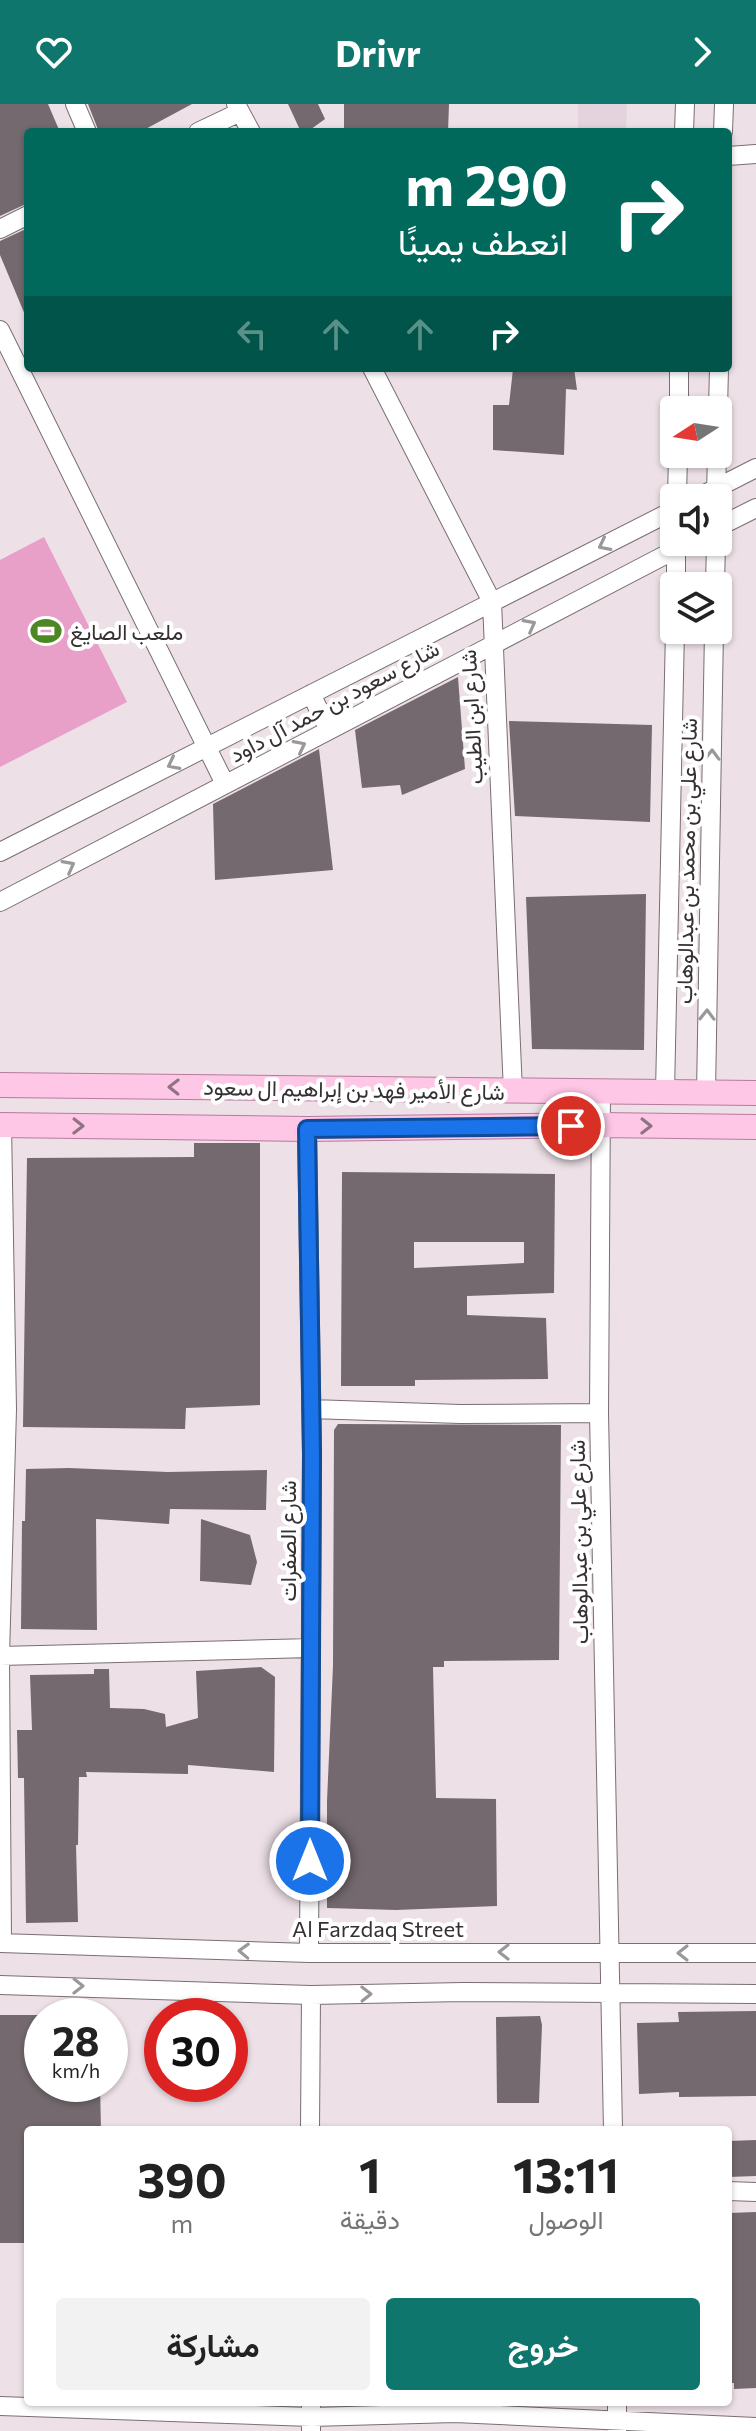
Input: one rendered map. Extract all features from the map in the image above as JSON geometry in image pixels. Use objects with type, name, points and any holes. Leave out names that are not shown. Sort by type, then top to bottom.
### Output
[{"type":"main road","name":"شارع الأمير فهد بن إبراهيم ال سعود","points":[[0,1085],[756,1093]]},
{"type":"main road","name":"شارع الأمير فهد بن إبراهيم ال سعود","points":[[1,1125],[307,1129],[601,1125],[756,1127]]},
{"type":"street","points":[[75,104],[85,128]]},
{"type":"street","points":[[684,128],[685,104]]},
{"type":"street","points":[[723,128],[724,104]]},
{"type":"street","points":[[205,128],[238,108],[249,128]]},
{"type":"street","points":[[732,156],[756,156]]},
{"type":"street","points":[[0,229],[24,217]]},
{"type":"street","points":[[9,342],[225,784]]},
{"type":"street","name":"شارع ابن الطيب","points":[[374,372],[492,602],[513,1092]]},
{"type":"street","points":[[679,372],[679,396]]},
{"type":"street","points":[[718,396],[719,372]]},
{"type":"street","points":[[730,484],[756,468]]},
{"type":"street","points":[[732,520],[756,508]]},
{"type":"street","points":[[0,852],[660,517]]},
{"type":"street","name":"شارع سعود بن حمد آل داود","points":[[0,902],[660,555]]},
{"type":"street","points":[[665,1092],[675,644]]},
{"type":"street","name":"شارع علي بن محمد بن عبدالوهاب","points":[[706,1093],[714,644]]},
{"type":"street","points":[[311,694],[329,730]]},
{"type":"street","name":"شارع علي بن عبدالوهاب","points":[[601,1092],[599,1413],[613,1992]]},
{"type":"street","points":[[1,1125],[1,1943]]},
{"type":"street","name":"شارع الصفرات","points":[[307,1129],[311,1409],[309,1953]]},
{"type":"street","points":[[311,1409],[460,1414],[599,1413]]},
{"type":"street","points":[[0,1656],[311,1648]]},
{"type":"street","name":"Al Farzdaq Street","points":[[1,1943],[309,1953],[756,1953]]},
{"type":"street","points":[[0,1985],[205,1989],[311,1995],[756,1994]]},
{"type":"street","points":[[613,1992],[613,2126]]},
{"type":"street","points":[[310,2126],[311,1995]]},
{"type":"street","points":[[732,2191],[756,2192]]},
{"type":"street","points":[[0,2406],[455,2422],[617,2418],[756,2427]]},
{"type":"shaded area","points":[[578,104],[627,104],[626,128],[578,128]]},
{"type":"shaded area","name":"ملعب الصايغ","points":[[44,537],[127,702],[0,767],[0,560]]},
{"type":"building","points":[[0,104],[48,104],[58,128],[24,128],[24,205],[0,216]]},
{"type":"building","points":[[88,104],[192,104],[147,128],[97,128]]},
{"type":"building","points":[[288,104],[318,104],[325,119],[313,128],[299,128]]},
{"type":"building","points":[[344,104],[449,104],[448,128],[344,128]]},
{"type":"building","points":[[24,230],[24,312],[0,255],[0,241]]},
{"type":"building","points":[[513,372],[575,372],[577,390],[566,389],[564,455],[493,450],[493,405],[509,405]]},
{"type":"building","points":[[458,677],[465,769],[402,795],[400,785],[362,788],[355,730]]},
{"type":"building","points":[[509,721],[652,725],[650,822],[515,816]]},
{"type":"building","points":[[319,749],[333,870],[215,880],[213,804]]},
{"type":"building","points":[[646,894],[644,1050],[532,1049],[526,897]]},
{"type":"building","points":[[194,1143],[260,1143],[260,1405],[186,1408],[185,1429],[23,1427],[27,1158],[194,1157]]},
{"type":"building","points":[[342,1172],[555,1174],[554,1293],[467,1296],[467,1315],[546,1318],[548,1379],[415,1380],[415,1386],[341,1386]],"holes":[[[414,1242],[524,1242],[524,1263],[414,1268]]]},
{"type":"building","points":[[338,1424],[561,1425],[559,1660],[444,1661],[444,1667],[433,1667],[436,1798],[496,1799],[497,1906],[396,1910],[327,1908],[327,1801],[333,1666],[334,1430]]},
{"type":"building","points":[[26,1469],[168,1472],[267,1470],[266,1510],[170,1509],[169,1524],[96,1519],[97,1630],[21,1629]]},
{"type":"building","points":[[201,1519],[250,1535],[257,1562],[251,1585],[200,1581]]},
{"type":"building","points":[[261,1667],[275,1677],[274,1772],[188,1765],[188,1774],[86,1772],[87,1777],[79,1777],[76,1845],[78,1922],[26,1923],[24,1778],[18,1778],[17,1730],[32,1730],[30,1675],[94,1674],[94,1669],[109,1669],[110,1708],[144,1709],[165,1714],[166,1727],[198,1718],[196,1671]]},
{"type":"building","points":[[756,2011],[756,2096],[679,2097],[679,2092],[639,2094],[637,2023],[679,2022],[678,2012]]},
{"type":"building","points":[[0,2015],[24,2015],[24,2102],[100,2102],[101,2126],[24,2126],[24,2243],[0,2243]]},
{"type":"building","points":[[540,2016],[539,2103],[497,2103],[496,2017]]},
{"type":"building","points":[[756,2140],[756,2176],[732,2177],[732,2141]]},
{"type":"building","points":[[756,2212],[756,2388],[734,2389],[732,2383],[732,2213]]},
{"type":"place","name":"ملعب الصايغ","points":[[46,631]]},
{"type":"route","points":[[310,1861],[312,1454],[307,1129],[571,1126]]}]
